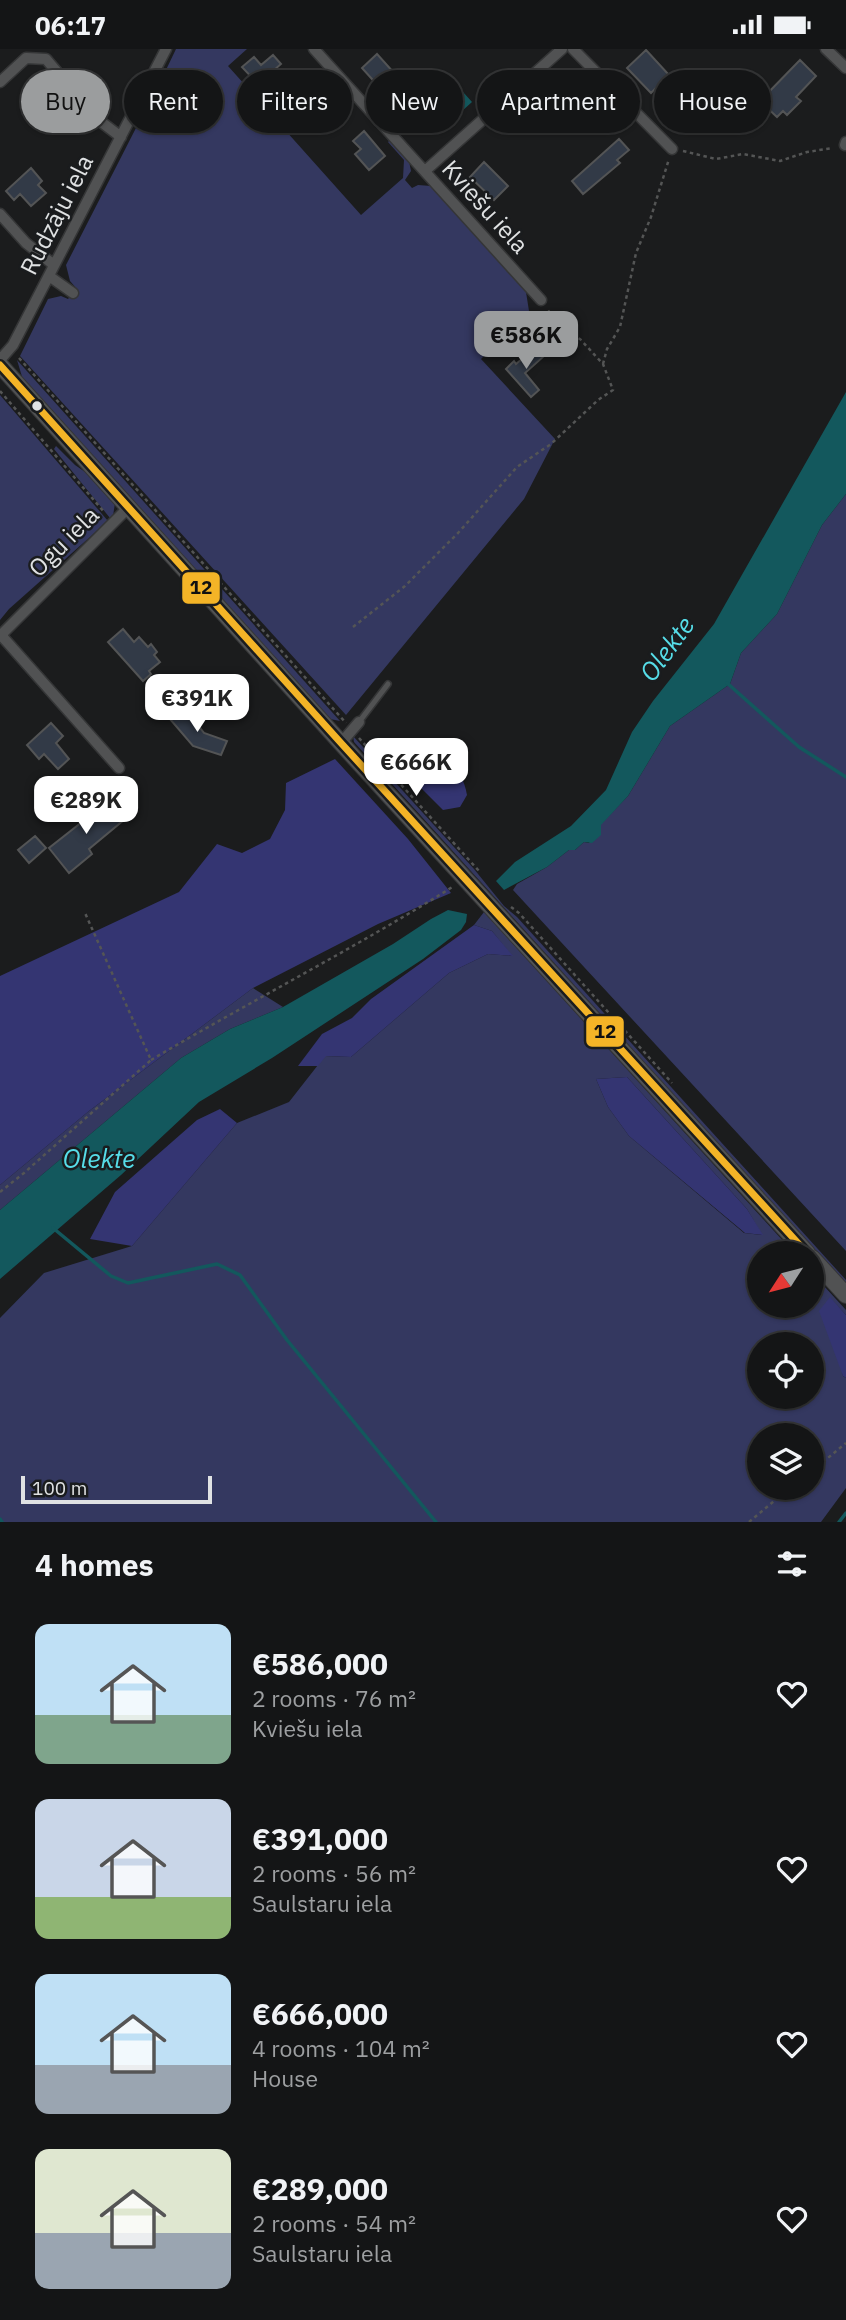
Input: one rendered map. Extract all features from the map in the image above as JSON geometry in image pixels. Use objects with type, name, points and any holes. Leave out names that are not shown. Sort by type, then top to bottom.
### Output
[{"type":"main road","points":[[0,362],[341,743],[473,877],[796,1241]]},
{"type":"main road","points":[[824,1271],[846,1295]]},
{"type":"street","name":"Rudzāju iela","points":[[156,70],[166,49]]},
{"type":"street","name":"Kviešu iela","points":[[314,49],[541,300]]},
{"type":"street","points":[[425,171],[562,49]]},
{"type":"street","points":[[573,49],[672,149]]},
{"type":"street","points":[[826,49],[846,68]]},
{"type":"street","points":[[0,82],[26,58],[46,59],[96,118],[121,137]]},
{"type":"street","name":"Rudzāju iela","points":[[0,362],[11,349],[124,131]]},
{"type":"street","points":[[0,214],[26,243],[54,265]]},
{"type":"street","points":[[49,276],[73,293]]},
{"type":"street","name":"Ogu iela","points":[[1,635],[128,508]]},
{"type":"street","points":[[1,635],[119,768]]},
{"type":"street","points":[[341,743],[356,726]]},
{"type":"lane","points":[[356,726],[388,684]]},
{"type":"path","points":[[603,364],[607,349],[620,327],[636,253],[651,217],[672,149],[716,159],[743,154],[780,161],[845,144]]},
{"type":"path","points":[[353,627],[405,586],[458,533],[517,467],[551,444],[598,400],[613,390],[603,364],[580,339],[562,328],[541,300]]},
{"type":"path","points":[[0,1192],[150,1061],[274,989],[383,931],[473,877],[356,726],[11,349]]},
{"type":"path","points":[[0,391],[37,430],[113,523]]},
{"type":"path","points":[[506,903],[519,913],[678,1089]]},
{"type":"path","points":[[85,913],[150,1061]]},
{"type":"path","points":[[824,1461],[846,1443]]},
{"type":"path","points":[[749,1522],[775,1500]]},
{"type":"shaded area","points":[[176,49],[247,49],[228,66],[237,76],[237,133],[288,133],[361,215],[403,178],[404,160],[388,142],[390,140],[409,161],[411,171],[405,180],[412,188],[418,185],[431,186],[526,292],[529,311],[481,359],[555,439],[524,499],[346,715],[20,356],[48,299],[61,296],[68,299],[77,289],[70,281],[66,265],[133,133],[223,133],[223,70],[166,70]]},
{"type":"shaded area","points":[[17,360],[340,721],[330,719],[23,380]]},
{"type":"shaded area","points":[[0,395],[108,521],[0,620]]},
{"type":"shaded area","points":[[56,446],[91,476],[115,503],[113,516],[110,518],[54,449]]},
{"type":"shaded area","points":[[846,494],[846,1251],[513,890],[517,884],[547,867],[569,850],[575,850],[584,842],[589,843],[600,825],[628,796],[670,726],[730,684],[741,653],[777,614],[822,525]]},
{"type":"shaded area","points":[[353,736],[474,869],[504,906],[517,917],[811,1241],[806,1241],[354,742]]},
{"type":"shaded area","points":[[441,756],[455,768],[464,783],[467,795],[460,807],[443,810],[420,787],[413,773],[432,758]]},
{"type":"shaded area","points":[[335,759],[408,839],[451,893],[378,924],[253,988],[89,1111],[0,1185],[0,976],[179,892],[217,844],[242,853],[270,839],[285,810],[286,783]]},
{"type":"shaded area","points":[[484,912],[783,1241],[747,1241],[747,1318],[824,1318],[824,1286],[846,1310],[846,1315],[830,1298],[843,1376],[846,1378],[846,1488],[821,1522],[0,1522],[0,1318],[44,1273],[132,1246],[237,1123],[289,1102],[325,1056],[351,1057],[449,973],[488,954],[512,956],[492,931],[474,925]],"holes":[[[627,1077],[747,1209],[762,1235],[744,1233],[629,1136],[608,1107],[596,1079]]]},
{"type":"shaded area","points":[[474,925],[492,931],[513,956],[488,954],[449,973],[351,1057],[326,1056],[318,1066],[298,1066],[322,1034],[352,1018],[371,999]]},
{"type":"shaded area","points":[[253,988],[283,1007],[230,1029],[181,1058],[0,1210],[0,1185],[89,1111]]},
{"type":"shaded area","points":[[627,1077],[747,1209],[763,1235],[745,1233],[629,1136],[608,1107],[596,1079]]},
{"type":"shaded area","points":[[220,1109],[237,1123],[132,1246],[90,1239],[115,1192],[197,1120]]},
{"type":"shaded area","points":[[824,1256],[846,1280],[846,1285],[824,1261]]},
{"type":"shaded area","points":[[830,1297],[846,1315],[846,1378],[822,1318],[824,1318],[824,1305]]},
{"type":"water","points":[[463,92],[472,102],[463,110]]},
{"type":"water","name":"Olekte","points":[[846,392],[846,494],[822,525],[777,614],[741,653],[730,684],[670,726],[628,796],[601,825],[601,835],[592,843],[584,842],[575,850],[569,850],[547,867],[504,890],[496,881],[515,862],[571,826],[606,790],[632,732],[714,624]]},
{"type":"water","name":"Olekte","points":[[448,910],[467,914],[461,930],[423,959],[272,1058],[199,1102],[121,1175],[0,1279],[0,1210],[181,1058],[230,1029],[283,1007]]},
{"type":"building","points":[[646,50],[664,70],[654,70],[654,90],[651,93],[640,82],[640,70],[627,68]]},
{"type":"building","points":[[377,54],[391,70],[366,70],[366,72],[362,68]]},
{"type":"building","points":[[273,55],[281,64],[274,70],[245,70],[242,67],[254,57],[261,65]]},
{"type":"building","points":[[800,60],[816,76],[796,97],[801,101],[787,115],[783,111],[777,117],[771,111],[771,90]]},
{"type":"building","points":[[364,131],[385,156],[369,170],[355,154],[361,149],[353,141]]},
{"type":"building","points":[[619,139],[629,150],[617,160],[620,163],[583,194],[572,181]]},
{"type":"building","points":[[484,162],[508,186],[494,200],[470,177]]},
{"type":"building","points":[[31,168],[42,181],[38,185],[46,193],[31,206],[20,194],[14,200],[6,191]]},
{"type":"building","points":[[536,347],[544,356],[525,373],[539,390],[531,397],[506,369]]},
{"type":"building","points":[[123,629],[134,642],[139,637],[148,647],[151,644],[157,652],[154,655],[160,662],[149,671],[151,674],[143,681],[108,642]]},
{"type":"building","points":[[183,707],[204,733],[227,741],[221,755],[193,746],[170,719]]},
{"type":"building","points":[[51,723],[63,736],[56,743],[69,759],[58,769],[44,754],[39,759],[27,745]]},
{"type":"building","points":[[110,800],[125,819],[89,849],[92,854],[69,873],[49,848]]},
{"type":"building","points":[[35,836],[46,848],[29,863],[18,850]]},
{"type":"waterway","points":[[727,683],[799,747],[846,777]]},
{"type":"waterway","points":[[53,1228],[111,1276],[128,1283],[217,1264],[240,1275],[287,1340],[436,1522]]},
{"type":"waterway","points":[[839,1522],[846,1513]]},
{"type":"transit line","name":"12","points":[[0,365],[796,1241]]}]
